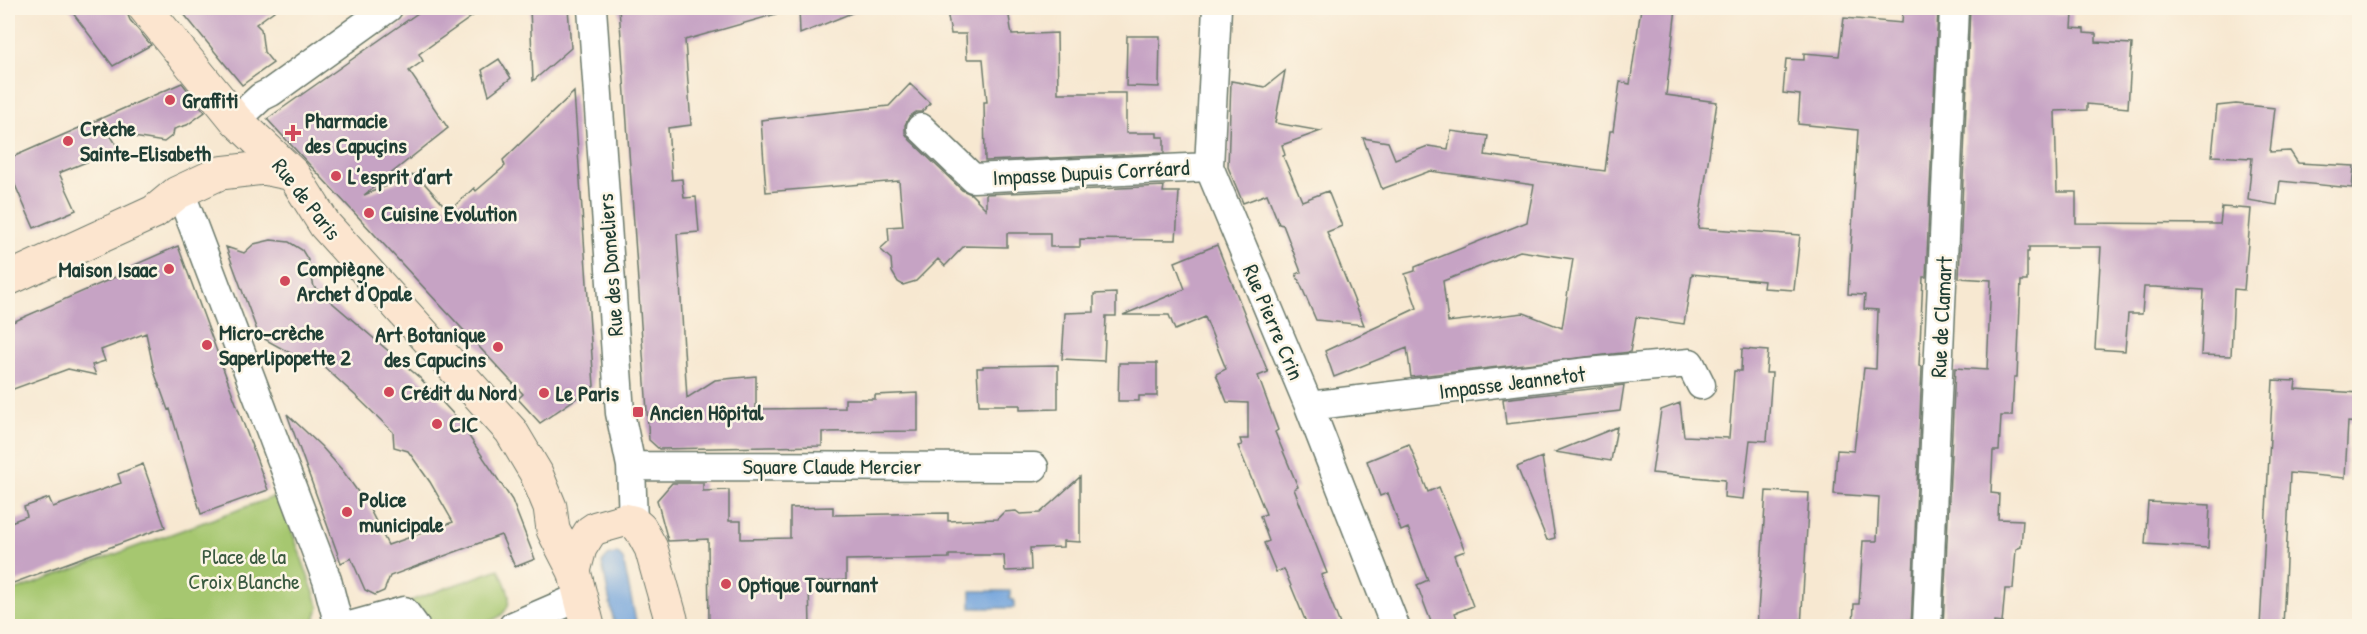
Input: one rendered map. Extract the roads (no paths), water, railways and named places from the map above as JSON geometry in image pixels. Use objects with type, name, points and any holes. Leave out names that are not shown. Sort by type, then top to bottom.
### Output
[{"type":"street","name":"Rue de Paris","points":[[145,8],[236,120],[293,174],[325,225],[511,431],[536,473],[550,507],[553,530],[580,598]]},
{"type":"street","points":[[223,182],[236,120],[261,97],[388,8]]},
{"type":"street","name":"Rue des Domeliers","points":[[592,8],[621,412],[631,466],[633,522]]},
{"type":"street","name":"Rue Pierre Crin","points":[[1216,8],[1209,167],[1309,406],[1395,627]]},
{"type":"street","name":"Rue de Clamart","points":[[1927,627],[1954,8]]},
{"type":"street","name":"Impasse Dupuis Corréard","points":[[921,128],[973,178],[1209,167]]},
{"type":"street","points":[[8,279],[170,209],[177,193],[223,182],[264,168],[293,174]]},
{"type":"street","points":[[223,182],[285,191],[325,225]]},
{"type":"street","points":[[170,209],[327,580],[339,627]]},
{"type":"street","name":"Impasse Jeannetot","points":[[1309,406],[1588,372],[1690,363],[1701,385]]},
{"type":"street","name":"Square Claude Mercier","points":[[631,466],[1034,467]]},
{"type":"street","points":[[550,507],[590,532]]},
{"type":"street","points":[[513,627],[580,598],[580,548],[590,532],[615,521],[633,522],[640,528],[651,548],[671,624]]},
{"type":"street","points":[[350,627],[404,611],[415,627]]},
{"type":"water","points":[[617,553],[623,559],[636,621],[633,626],[617,626],[614,623],[602,563],[608,556]]},
{"type":"water","points":[[971,591],[1010,591],[1010,599],[1014,600],[1014,608],[971,608]]},
{"type":"place","name":"Graffiti","points":[[170,100]]},
{"type":"place","name":"Pharmacie des Capuçins","points":[[293,133]]},
{"type":"place","name":"Crèche Sainte-Elisabeth","points":[[68,141]]},
{"type":"place","name":"L’esprit d’art","points":[[336,176]]},
{"type":"place","name":"Cuisine Evolution","points":[[369,213]]},
{"type":"place","name":"Maison Isaac","points":[[169,269]]},
{"type":"place","name":"Compiègne Archet d'Opale","points":[[285,281]]},
{"type":"place","name":"Micro-crèche Saperlipopette 2","points":[[207,345]]},
{"type":"place","name":"Art Botanique des Capucins","points":[[498,347]]},
{"type":"place","name":"Crédit du Nord","points":[[389,392]]},
{"type":"place","name":"Le Paris","points":[[544,393]]},
{"type":"place","name":"Ancien Hôpital","points":[[638,412]]},
{"type":"place","name":"CIC","points":[[437,424]]},
{"type":"place","name":"Police municipale","points":[[347,512]]},
{"type":"place","name":"Optique Tournant","points":[[726,584]]},
{"type":"park label","name":"Place de la Croix Blanche","points":[[244,568]]}]
